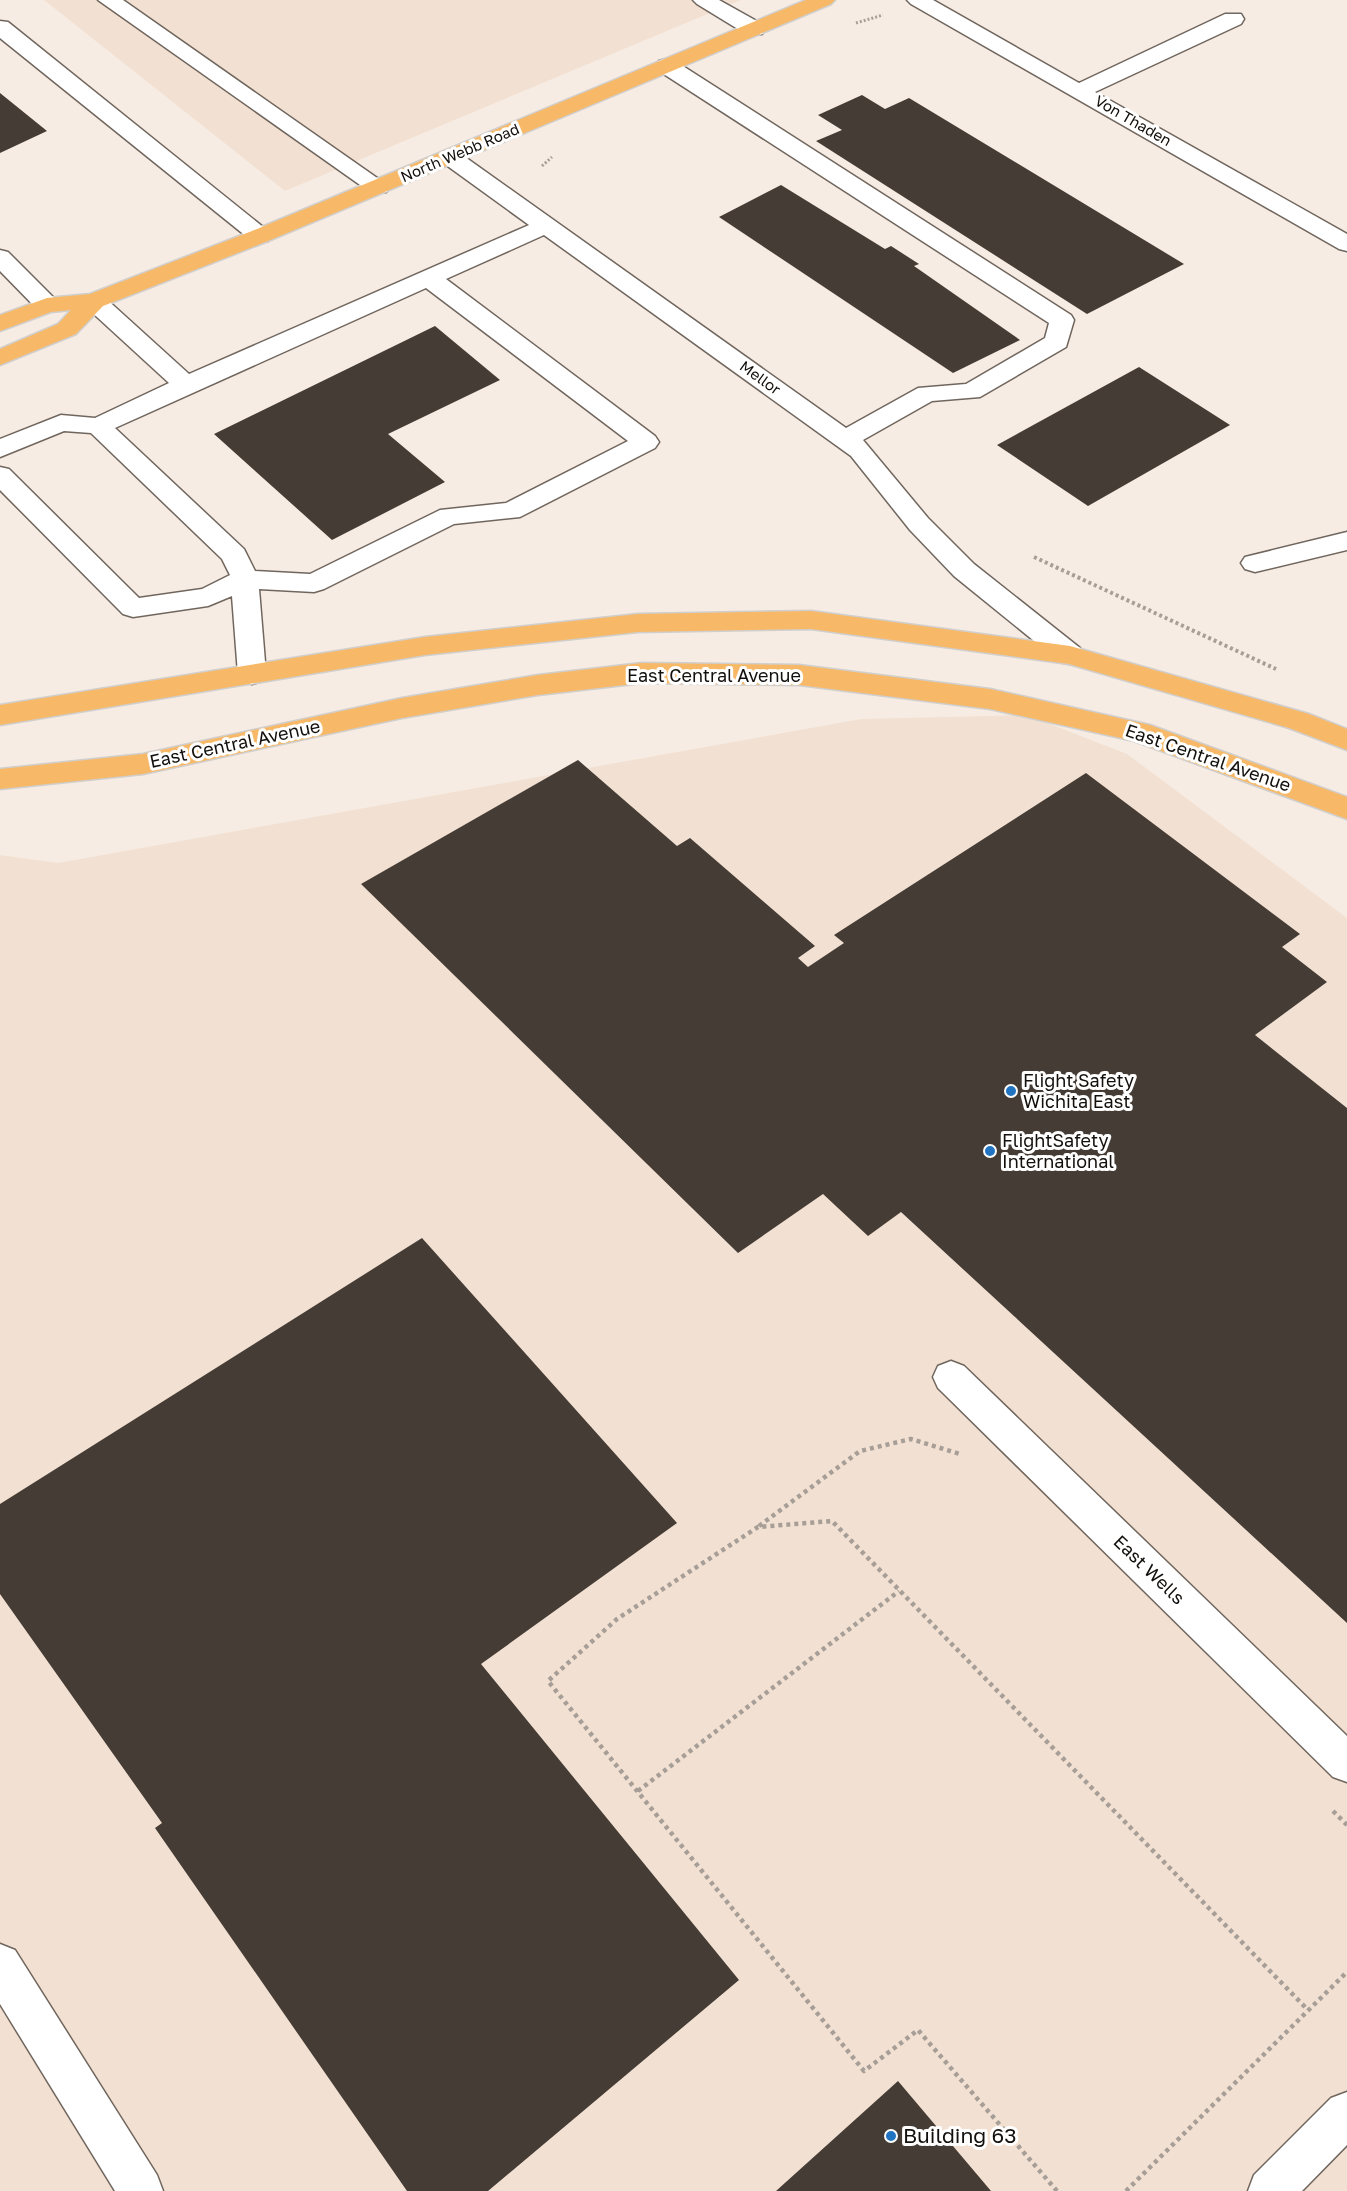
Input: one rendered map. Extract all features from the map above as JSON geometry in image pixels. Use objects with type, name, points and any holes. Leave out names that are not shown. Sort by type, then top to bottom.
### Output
[{"type":"main road","name":"North Webb Road","points":[[0,324],[47,305],[94,301],[260,236],[825,0]]},
{"type":"main road","name":"North Webb Road","points":[[0,358],[67,329],[94,301]]},
{"type":"main road","points":[[0,715],[425,646],[638,623],[811,620],[1070,655],[1299,721],[1347,740]]},
{"type":"main road","name":"East Central Avenue","points":[[0,779],[143,764],[402,708],[538,685],[642,673],[799,675],[990,699],[1140,732],[1347,808]]},
{"type":"street","points":[[109,0],[378,187]]},
{"type":"street","points":[[704,0],[754,30]]},
{"type":"street","name":"Von Thaden","points":[[918,0],[1347,244]]},
{"type":"street","points":[[1079,91],[1233,20]]},
{"type":"street","points":[[0,27],[260,236]]},
{"type":"street","points":[[0,55],[24,46]]},
{"type":"street","points":[[667,66],[1062,320],[1057,342],[971,392],[927,393],[845,439]]},
{"type":"street","name":"Mellor","points":[[450,157],[860,450],[919,524],[964,570],[1070,655]]},
{"type":"street","points":[[0,449],[61,423],[98,426],[546,226]]},
{"type":"street","points":[[0,257],[47,305]]},
{"type":"street","points":[[0,476],[133,608],[208,597],[257,580],[391,521],[511,511],[646,442],[429,278]]},
{"type":"street","points":[[94,301],[186,385]]},
{"type":"street","points":[[98,426],[234,555],[257,580],[252,674]]},
{"type":"street","points":[[1255,563],[1347,541]]},
{"type":"street","name":"East Wells","points":[[951,1377],[1347,1763]]},
{"type":"street","points":[[0,1965],[141,2191]]},
{"type":"street","points":[[1270,2191],[1347,2114]]},
{"type":"path","points":[[1034,557],[1286,673]]},
{"type":"path","points":[[964,1456],[911,1439],[860,1451],[758,1527],[617,1619],[548,1681],[864,2071],[918,2030],[1057,2191]]},
{"type":"path","points":[[758,1527],[832,1521],[1307,2009]]},
{"type":"path","points":[[638,1791],[899,1590]]},
{"type":"path","points":[[1330,1808],[1347,1825]]},
{"type":"path","points":[[1126,2191],[1307,2009],[1347,1972]]},
{"type":"shaded area","points":[[44,0],[741,0],[285,191]]},
{"type":"shaded area","points":[[1027,715],[1127,754],[1347,918],[1347,2191],[0,2191],[0,855],[58,863],[861,719]]},
{"type":"building","points":[[0,93],[47,131],[0,153]]},
{"type":"building","points":[[862,95],[885,109],[909,98],[1184,264],[1087,314],[816,141],[842,130],[818,115]]},
{"type":"building","points":[[781,185],[885,249],[891,246],[919,264],[914,266],[1020,340],[953,373],[719,217]]},
{"type":"building","points":[[435,326],[500,380],[388,434],[445,482],[332,540],[214,434]]},
{"type":"building","points":[[1139,367],[1230,425],[1088,506],[997,445]]},
{"type":"building","name":"FlightSafety International","points":[[578,760],[677,846],[690,838],[815,946],[798,958],[808,967],[844,943],[834,935],[1086,773],[1300,934],[1282,947],[1327,982],[1255,1035],[1347,1108],[1347,1623],[901,1212],[868,1236],[823,1194],[738,1253],[361,884]]},
{"type":"building","points":[[422,1238],[677,1523],[481,1664],[739,1980],[488,2191],[407,2191],[155,1828],[162,1823],[0,1594],[0,1504]]},
{"type":"building","name":"Building 63","points":[[898,2081],[991,2191],[776,2191]]},
{"type":"place","name":"Flight Safety Wichita East","points":[[1011,1091]]},
{"type":"place","name":"FlightSafety International","points":[[990,1151]]},
{"type":"place","name":"Building 63","points":[[891,2136]]}]
